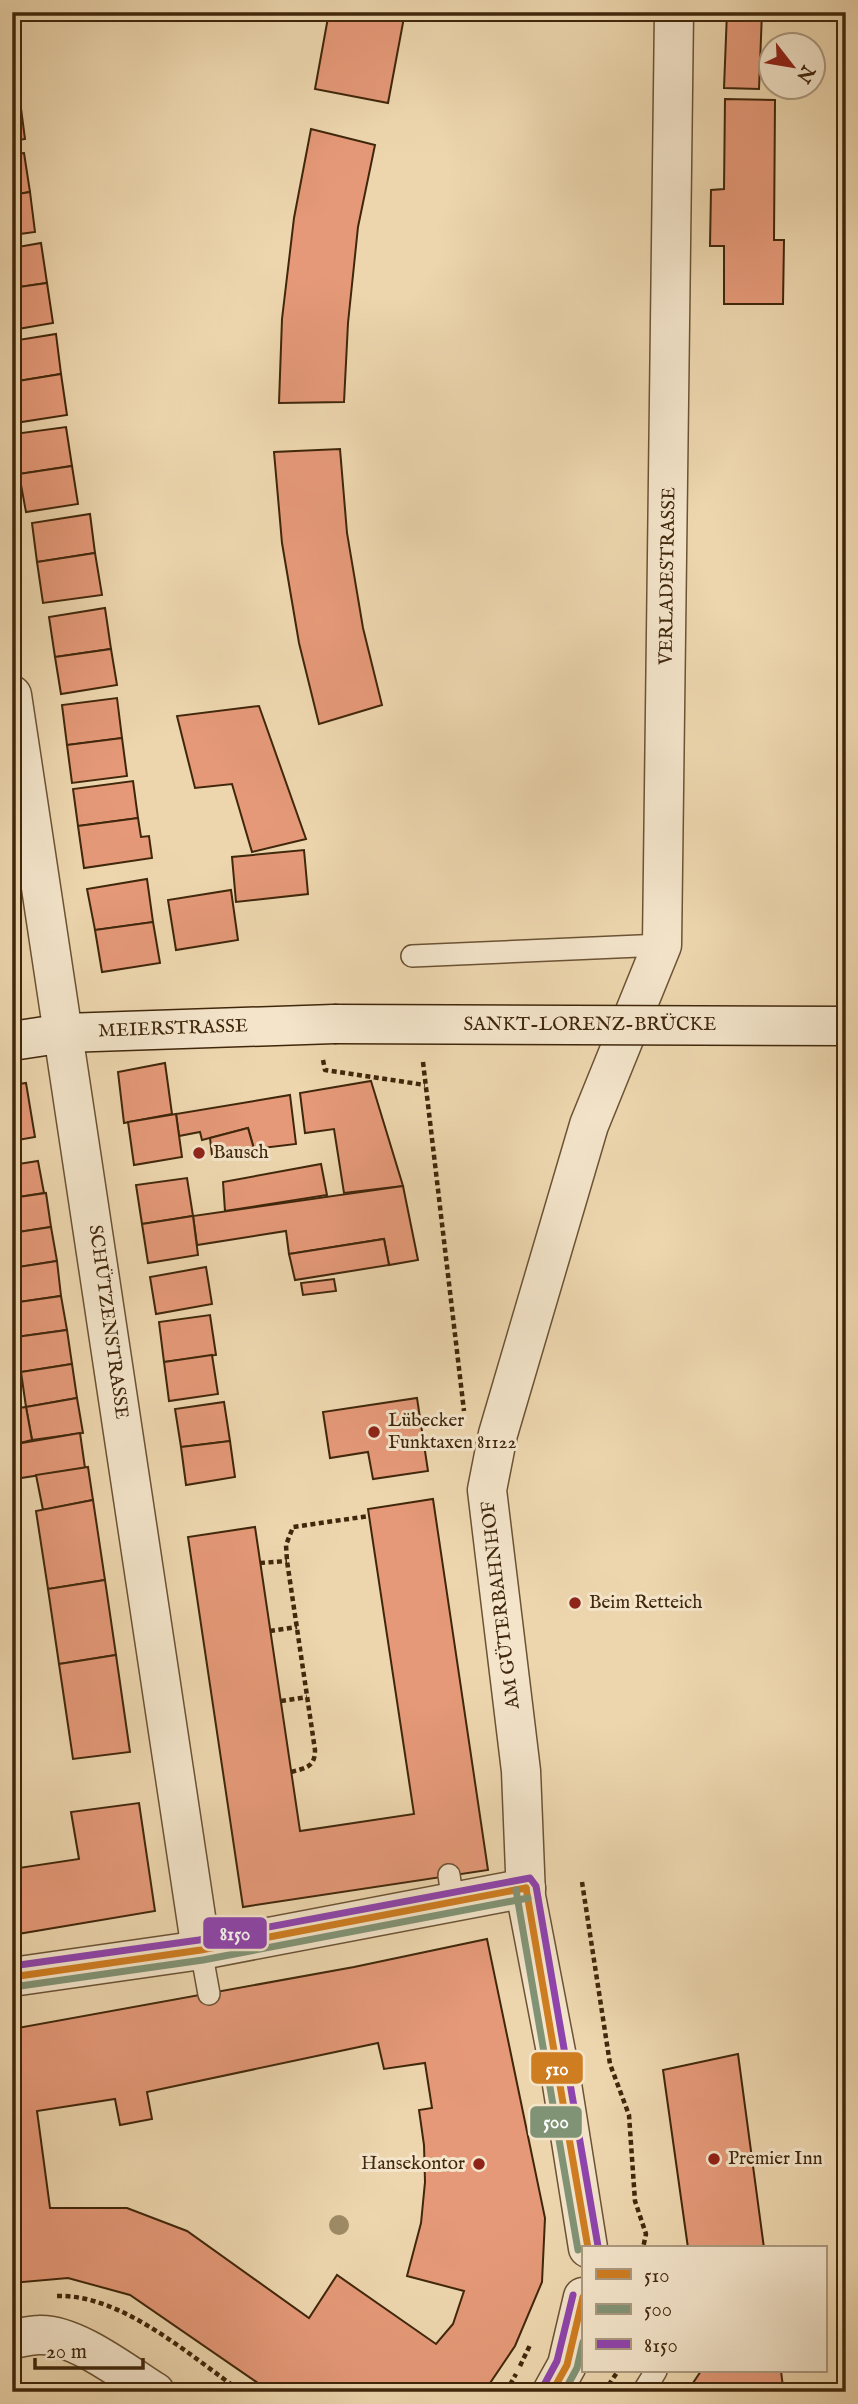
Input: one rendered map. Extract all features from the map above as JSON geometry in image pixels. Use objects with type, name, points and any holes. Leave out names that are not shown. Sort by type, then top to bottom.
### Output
[{"type":"street","name":"VERLADESTRASSE","points":[[590,1125],[662,944],[674,12]]},
{"type":"street","name":"SCHÜTZENSTRASSE","points":[[12,695],[201,1950]]},
{"type":"street","name":"SANKT-LORENZ-BRÜCKE","points":[[328,1040],[846,1027]]},
{"type":"street","name":"MEIERSTRASSE","points":[[12,1041],[65,1033],[328,1040]]},
{"type":"street","name":"AM GÜTERBAHNHOF","points":[[526,1888],[521,1771],[487,1490],[498,1434],[590,1125]]},
{"type":"street","points":[[12,1977],[201,1950],[451,1889],[526,1888],[588,2246]]},
{"type":"street","points":[[552,2392],[566,2365],[582,2309]]},
{"type":"street","points":[[12,2339],[41,2334],[67,2341],[99,2356],[155,2392]]},
{"type":"lane","points":[[412,956],[662,944]]},
{"type":"lane","points":[[201,1950],[209,1994]]},
{"type":"lane","points":[[643,2392],[655,2372]]},
{"type":"path","points":[[328,1040],[325,1070],[425,1085],[465,1421]]},
{"type":"path","points":[[291,1772],[310,1766],[315,1760],[286,1545],[293,1527],[369,1516]]},
{"type":"path","points":[[260,1563],[287,1561]]},
{"type":"path","points":[[270,1631],[297,1627]]},
{"type":"path","points":[[281,1701],[307,1697]]},
{"type":"path","points":[[582,1882],[610,2064],[629,2115],[635,2201],[646,2234],[643,2246]]},
{"type":"path","points":[[506,2392],[536,2333]]},
{"type":"path","points":[[604,2392],[617,2372]]},
{"type":"building","points":[[329,12],[405,12],[388,103],[315,89]]},
{"type":"building","points":[[727,12],[762,12],[761,32],[756,32],[756,89],[724,88]]},
{"type":"building","points":[[12,54],[20,101],[12,103]]},
{"type":"building","points":[[725,99],[775,102],[774,240],[784,240],[783,304],[724,304],[724,246],[710,246],[711,190],[724,189]]},
{"type":"building","points":[[20,101],[25,139],[12,141],[12,103]]},
{"type":"building","points":[[311,129],[375,145],[358,227],[348,323],[344,402],[279,403],[282,319],[294,218]]},
{"type":"building","points":[[24,153],[30,192],[12,195],[12,154]]},
{"type":"building","points":[[30,192],[35,232],[12,235],[12,195]]},
{"type":"building","points":[[41,243],[47,283],[12,288],[12,248]]},
{"type":"building","points":[[47,283],[53,323],[12,330],[12,288]]},
{"type":"building","points":[[56,334],[61,374],[12,382],[12,341]]},
{"type":"building","points":[[61,374],[67,415],[15,423],[12,382]]},
{"type":"building","points":[[66,427],[72,466],[19,474],[14,434]]},
{"type":"building","points":[[340,449],[347,533],[363,628],[382,705],[319,724],[299,643],[282,543],[274,452]]},
{"type":"building","points":[[72,466],[78,504],[26,512],[19,474]]},
{"type":"building","points":[[90,514],[95,553],[37,562],[32,523]]},
{"type":"building","points":[[95,553],[102,595],[43,603],[37,562]]},
{"type":"building","points":[[105,608],[111,649],[55,657],[49,617]]},
{"type":"building","points":[[111,649],[117,685],[61,694],[55,657]]},
{"type":"building","points":[[117,698],[122,738],[67,745],[62,705]]},
{"type":"building","points":[[259,706],[306,839],[252,852],[232,784],[195,788],[177,716]]},
{"type":"building","points":[[122,738],[127,776],[72,783],[67,745]]},
{"type":"building","points":[[133,781],[138,818],[78,826],[73,789]]},
{"type":"building","points":[[138,818],[141,837],[149,836],[152,858],[84,868],[78,826]]},
{"type":"building","points":[[304,850],[308,894],[236,902],[232,857]]},
{"type":"building","points":[[147,879],[153,922],[95,930],[87,889]]},
{"type":"building","points":[[231,890],[238,940],[176,950],[168,900]]},
{"type":"building","points":[[153,922],[160,963],[102,972],[95,930]]},
{"type":"building","points":[[165,1063],[172,1114],[124,1123],[118,1072]]},
{"type":"building","points":[[371,1081],[403,1186],[344,1193],[334,1129],[305,1133],[300,1093]]},
{"type":"building","points":[[26,1083],[35,1137],[12,1141],[12,1085]]},
{"type":"building","points":[[290,1095],[296,1144],[254,1149],[248,1128],[202,1140],[200,1132],[179,1136],[176,1114]]},
{"type":"building","points":[[176,1114],[182,1157],[134,1165],[128,1122]]},
{"type":"building","points":[[248,1128],[254,1149],[212,1155],[210,1138]]},
{"type":"building","points":[[38,1161],[44,1193],[12,1198],[12,1165]]},
{"type":"building","points":[[321,1164],[327,1195],[225,1211],[223,1182]]},
{"type":"building","points":[[187,1178],[193,1216],[142,1224],[136,1185]]},
{"type":"building","points":[[403,1186],[418,1260],[389,1265],[384,1239],[289,1254],[286,1231],[197,1245],[193,1216]]},
{"type":"building","points":[[46,1193],[51,1227],[12,1233],[12,1198]]},
{"type":"building","points":[[193,1216],[198,1255],[148,1263],[142,1224]]},
{"type":"building","points":[[51,1227],[57,1261],[12,1268],[12,1233]]},
{"type":"building","points":[[384,1239],[389,1265],[295,1280],[289,1254]]},
{"type":"building","points":[[57,1261],[61,1296],[12,1303],[12,1268]]},
{"type":"building","points":[[206,1267],[212,1304],[156,1314],[150,1277]]},
{"type":"building","points":[[334,1279],[336,1291],[303,1295],[301,1283]]},
{"type":"building","points":[[61,1296],[67,1330],[16,1337],[12,1303]]},
{"type":"building","points":[[210,1315],[216,1355],[164,1362],[159,1322]]},
{"type":"building","points":[[67,1330],[72,1364],[21,1372],[16,1337]]},
{"type":"building","points":[[212,1355],[218,1394],[169,1401],[164,1362]]},
{"type":"building","points":[[72,1364],[77,1398],[26,1407],[21,1372]]},
{"type":"building","points":[[77,1398],[83,1433],[32,1440],[26,1407]]},
{"type":"building","name":"Lübecker Funktaxen 81122","points":[[417,1398],[428,1471],[373,1479],[368,1452],[330,1458],[323,1412]]},
{"type":"building","points":[[224,1402],[230,1441],[181,1447],[175,1409]]},
{"type":"building","points":[[26,1407],[32,1440],[16,1444],[12,1409]]},
{"type":"building","points":[[80,1433],[85,1468],[21,1478],[16,1444]]},
{"type":"building","points":[[230,1441],[235,1477],[186,1485],[181,1447]]},
{"type":"building","points":[[88,1467],[93,1500],[43,1510],[36,1475]]},
{"type":"building","points":[[433,1499],[488,1870],[243,1907],[188,1537],[255,1527],[300,1831],[414,1814],[368,1509]]},
{"type":"building","points":[[93,1500],[105,1580],[48,1589],[36,1511]]},
{"type":"building","points":[[105,1580],[116,1655],[59,1664],[48,1589]]},
{"type":"building","points":[[116,1655],[130,1752],[73,1759],[59,1664]]},
{"type":"building","points":[[139,1803],[155,1911],[12,1935],[12,1869],[79,1859],[71,1812]]},
{"type":"building","name":"Hansekontor","points":[[487,1939],[545,2218],[542,2282],[515,2346],[484,2392],[271,2392],[130,2295],[68,2278],[12,2283],[12,2029],[354,1967]],"holes":[[[378,2043],[384,2069],[425,2063],[432,2108],[419,2110],[425,2182],[421,2223],[407,2276],[464,2291],[453,2324],[436,2344],[337,2275],[309,2318],[187,2231],[127,2208],[50,2208],[37,2111],[115,2099],[120,2125],[152,2119],[147,2092]]]},
{"type":"building","name":"Premier Inn","points":[[738,2054],[764,2246],[688,2246],[663,2070]]},
{"type":"building","points":[[700,2372],[781,2372],[783,2387],[780,2392],[687,2392]]},
{"type":"transit line","name":"8150","points":[[12,1966],[199,1940],[530,1878],[536,1886],[598,2246]]},
{"type":"transit line","name":"510","points":[[526,1888],[588,2246]]},
{"type":"transit line","name":"510","points":[[12,1977],[201,1950],[526,1888]]},
{"type":"transit line","name":"500","points":[[516,1890],[578,2250]]},
{"type":"transit line","name":"500","points":[[13,1987],[203,1960],[528,1898]]},
{"type":"transit line","name":"8150","points":[[543,2387],[557,2361],[573,2295]]},
{"type":"transit line","name":"510","points":[[552,2392],[567,2365],[582,2301]]},
{"type":"transit line","name":"500","points":[[564,2392],[577,2368],[582,2346]]},
{"type":"place","name":"Bausch","points":[[199,1153]]},
{"type":"place","name":"Lübecker Funktaxen 81122","points":[[374,1432]]},
{"type":"place","name":"Beim Retteich","points":[[575,1603]]},
{"type":"place","name":"Premier Inn","points":[[714,2159]]},
{"type":"place","name":"Hansekontor","points":[[479,2164]]}]
